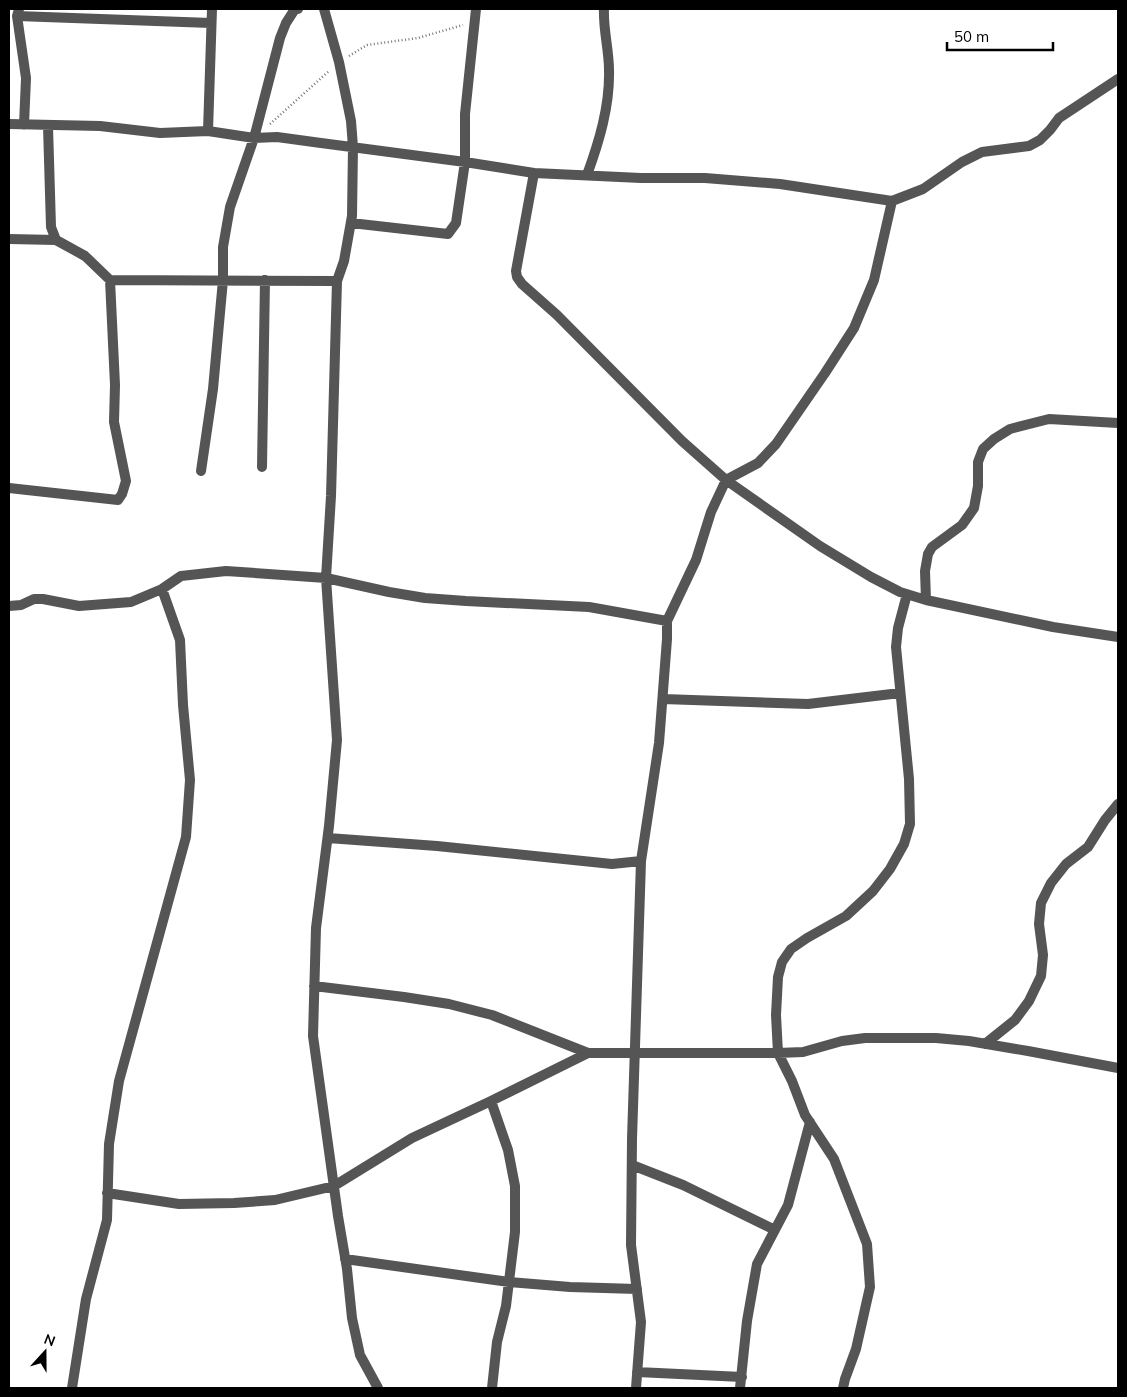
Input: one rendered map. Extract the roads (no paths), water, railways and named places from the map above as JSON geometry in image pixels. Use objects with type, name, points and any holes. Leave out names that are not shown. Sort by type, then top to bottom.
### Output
[{"type":"street","points":[[208,131],[212,9]]},
{"type":"street","points":[[201,471],[213,389],[223,280],[224,247],[230,207],[254,138],[280,38],[286,23],[295,10],[298,9]]},
{"type":"street","points":[[324,9],[339,62],[353,147],[352,216],[344,261],[337,281],[331,487],[326,578],[337,740],[328,838],[316,928],[313,1036],[352,1318],[360,1355],[378,1388]]},
{"type":"street","points":[[351,223],[448,234],[456,223],[465,162],[465,114],[476,9]]},
{"type":"street","points":[[587,175],[598,144],[606,108],[609,71],[604,9]]},
{"type":"street","points":[[24,125],[26,78],[18,12],[211,23]]},
{"type":"street","points":[[9,124],[100,126],[160,133],[208,131],[254,138],[277,137],[534,173],[641,178],[705,178],[780,184],[892,201],[923,189],[962,162],[982,152],[1028,146],[1040,140],[1059,118],[1118,79]]},
{"type":"street","points":[[48,126],[51,227],[56,240]]},
{"type":"street","points":[[534,173],[516,271],[519,280],[557,315],[682,441],[726,480],[820,546],[900,592],[926,600],[1053,627],[1118,637]]},
{"type":"street","points":[[636,1388],[641,1322],[631,1245],[641,861],[659,743],[667,621],[696,560],[711,512],[726,480],[758,463],[776,444],[826,374],[854,328],[874,280],[892,201]]},
{"type":"street","points":[[9,239],[56,240],[85,256],[110,280],[115,385],[114,422],[126,481],[118,500],[9,488]]},
{"type":"street","points":[[110,280],[337,281]]},
{"type":"street","points":[[262,467],[265,280]]},
{"type":"street","points":[[926,600],[925,572],[928,554],[932,547],[962,524],[974,508],[978,486],[978,462],[983,448],[994,438],[1010,429],[1049,419],[1118,424]]},
{"type":"street","points":[[9,606],[21,605],[34,599],[43,598],[80,606],[131,602],[162,589],[181,576],[226,571],[326,578],[425,598],[590,607],[667,621]]},
{"type":"street","points":[[72,1388],[86,1299],[106,1220],[109,1144],[119,1081],[186,837],[190,780],[183,704],[180,640],[162,589]]},
{"type":"street","points":[[843,1388],[856,1349],[870,1287],[868,1244],[834,1160],[805,1114],[778,1053],[776,1015],[778,977],[782,962],[791,949],[846,916],[873,891],[890,868],[904,844],[910,824],[909,779],[896,647],[898,628],[907,594]]},
{"type":"street","points":[[663,699],[808,704],[900,693]]},
{"type":"street","points":[[985,1044],[1015,1020],[1029,1002],[1041,976],[1043,955],[1039,924],[1041,903],[1051,883],[1066,864],[1088,847],[1105,820],[1118,804]]},
{"type":"street","points":[[328,838],[447,847],[612,864],[641,861]]},
{"type":"street","points":[[314,986],[404,996],[449,1004],[492,1015],[588,1053],[803,1052],[865,1038],[936,1038],[1037,1052],[1118,1068]]},
{"type":"street","points":[[108,1194],[179,1204],[234,1203],[274,1200],[334,1186],[412,1138],[588,1053]]},
{"type":"street","points":[[491,1101],[508,1150],[514,1186],[515,1232],[506,1306],[497,1342],[492,1388]]},
{"type":"street","points":[[740,1388],[747,1321],[757,1264],[788,1205],[810,1122]]},
{"type":"street","points":[[632,1165],[683,1185],[775,1230]]},
{"type":"street","points":[[345,1259],[509,1282],[570,1287],[637,1289]]},
{"type":"street","points":[[637,1372],[742,1376]]}]
